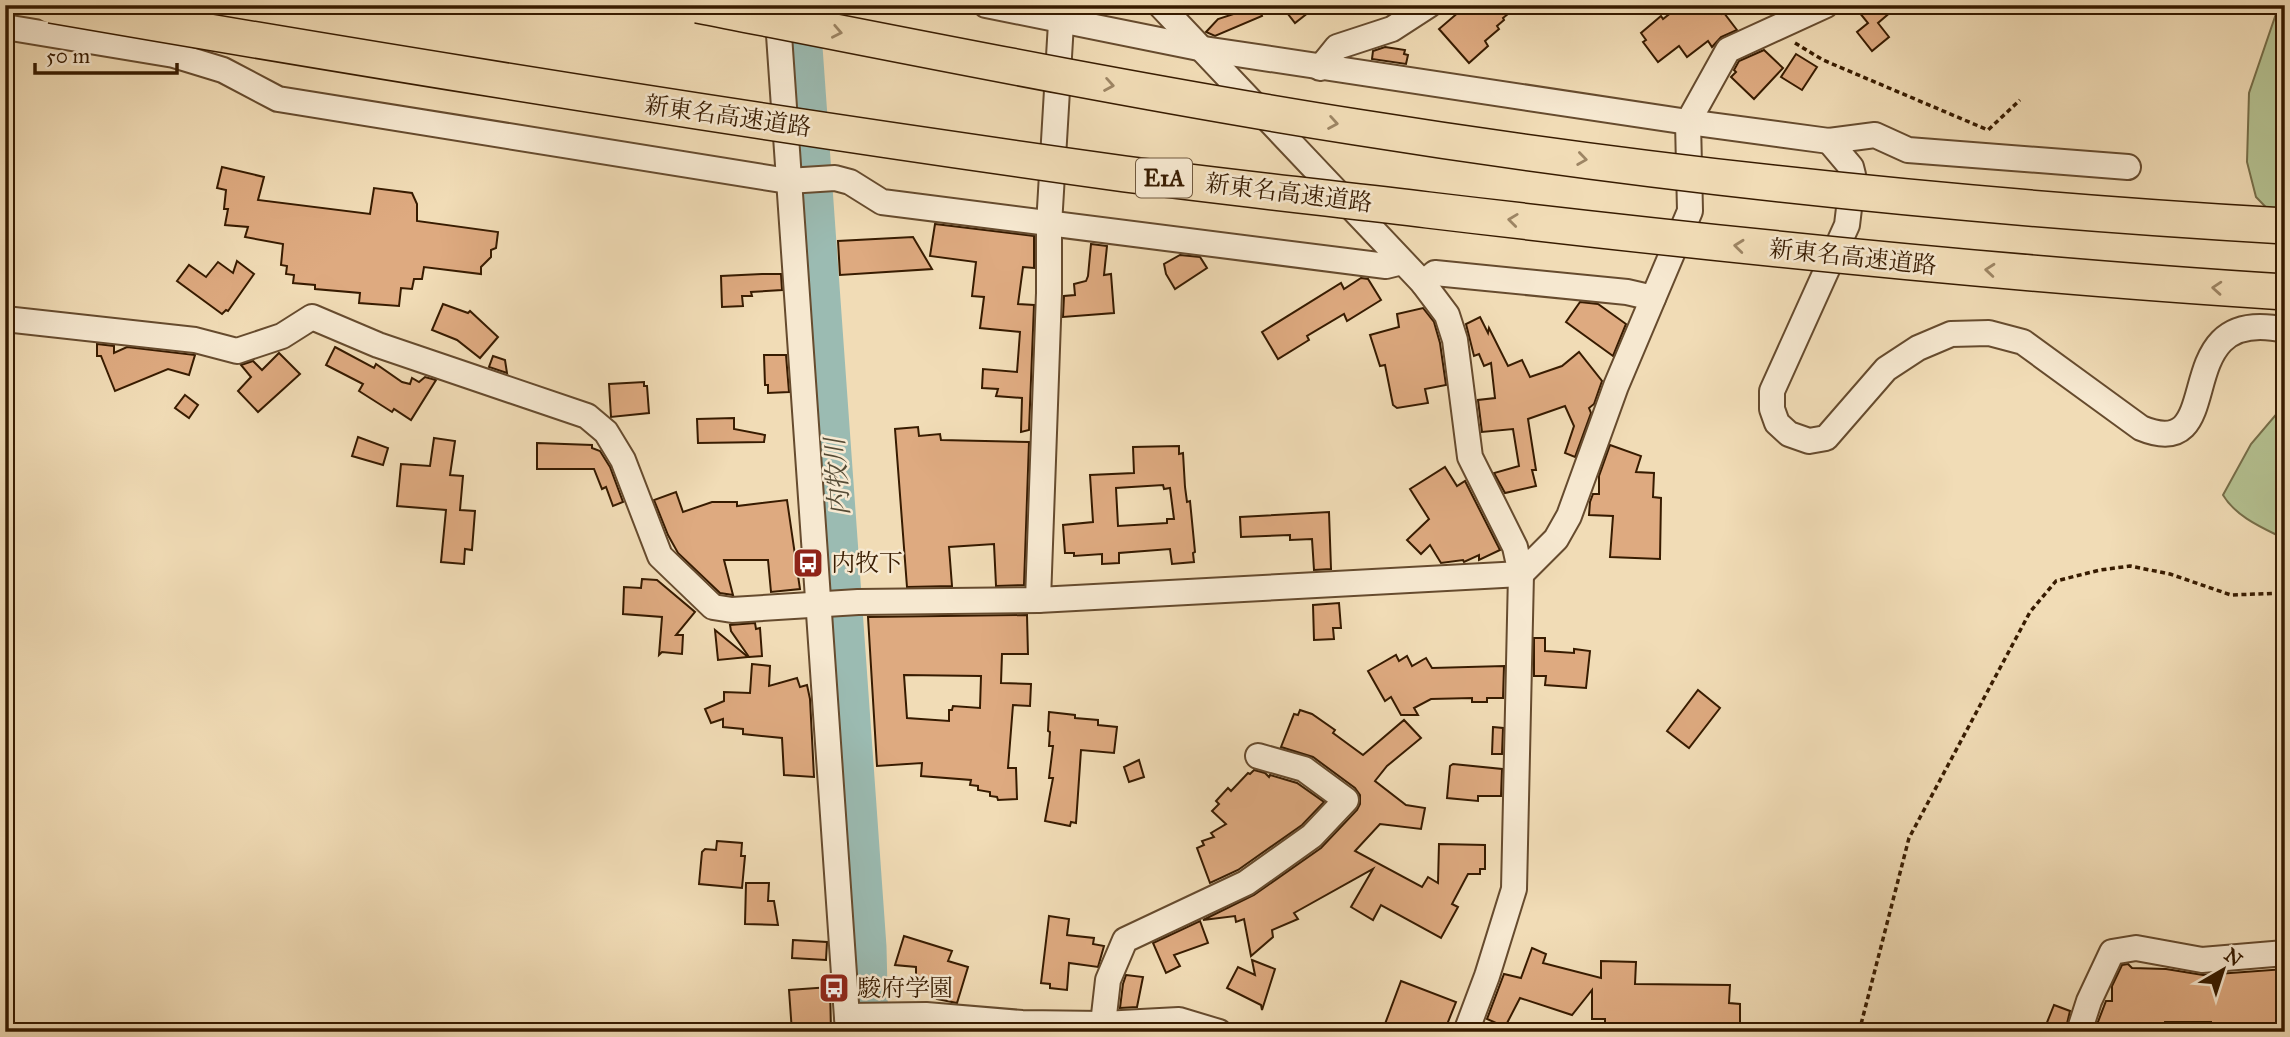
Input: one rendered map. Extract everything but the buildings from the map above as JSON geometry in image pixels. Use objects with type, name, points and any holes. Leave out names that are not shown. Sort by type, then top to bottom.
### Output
[{"type":"highway","name":"新東名高速道路","points":[[51,5],[390,64],[671,108],[1129,174],[1876,261],[2150,284],[2285,292]]},
{"type":"highway","points":[[698,5],[1113,86],[1356,127],[1623,165],[1886,195],[2285,226]]},
{"type":"street","points":[[777,5],[825,604],[852,1021],[889,1014],[1022,1023],[1103,1024],[1179,1020],[1219,1032]]},
{"type":"street","points":[[986,5],[1062,12],[1203,49],[1688,122],[1829,141],[1875,135],[1908,150],[2127,167]]},
{"type":"street","points":[[1160,5],[1423,283],[1447,316],[1455,340],[1470,457],[1515,547],[1521,573],[1514,889],[1488,976],[1466,1032]]},
{"type":"street","points":[[1320,68],[1337,47],[1392,29],[1429,5]]},
{"type":"street","points":[[5,319],[195,340],[237,351],[282,336],[312,317],[378,345],[587,416],[606,432],[623,460],[660,556],[713,607],[732,610],[858,602],[1038,600],[1521,573],[1556,539],[1569,516],[1616,386],[1690,211],[1688,122],[1728,50],[1826,5]]},
{"type":"street","points":[[1038,600],[1049,225],[1062,12]]},
{"type":"street","points":[[5,27],[174,55],[223,70],[278,99],[793,181],[835,178],[850,182],[882,202],[1386,266],[1402,262]]},
{"type":"street","points":[[1829,141],[1851,167],[1853,175],[1847,225],[1772,391],[1772,410],[1777,423],[1789,434],[1809,441],[1826,439],[1886,369],[1918,348],[1951,334],[1989,332],[2023,342],[2140,428],[2158,435],[2176,433],[2191,419],[2210,355],[2222,339],[2258,325],[2285,330]]},
{"type":"street","points":[[1423,283],[1435,273],[1627,292],[1653,298]]},
{"type":"street","points":[[1103,1024],[1108,980],[1125,940],[1246,883],[1312,836],[1346,800],[1304,769],[1258,756]]},
{"type":"street","points":[[2080,1032],[2089,1001],[2112,952],[2136,948],[2202,960],[2285,953]]},
{"type":"path","points":[[1779,27],[1785,37],[1823,60],[1988,130],[2020,100]]},
{"type":"path","points":[[1859,1032],[1909,838],[2030,612],[2056,581],[2100,569],[2130,566],[2171,574],[2231,595],[2285,593]]},
{"type":"green space","points":[[2279,5],[2285,5],[2285,227],[2256,197],[2247,162],[2249,93]]},
{"type":"green space","points":[[2285,404],[2285,539],[2243,516],[2223,495],[2251,444]]},
{"type":"waterway","name":"内牧川","points":[[803,5],[870,947],[872,1032]]},
{"type":"place","name":"内牧下","points":[[808,563]]},
{"type":"place","name":"駿府学園","points":[[834,988]]}]
